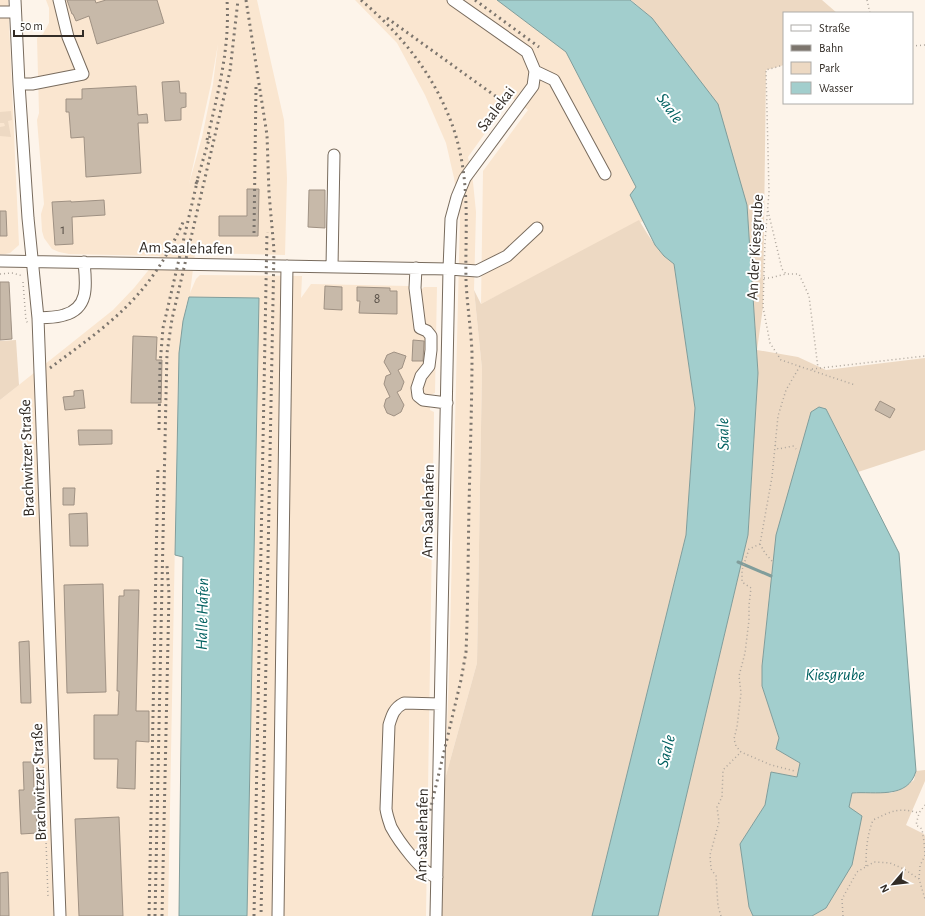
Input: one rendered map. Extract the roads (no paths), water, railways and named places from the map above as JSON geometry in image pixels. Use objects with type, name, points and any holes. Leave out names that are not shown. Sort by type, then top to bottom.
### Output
[{"type":"street","name":"Brachwitzer Straße","points":[[15,0],[28,218],[38,318],[60,916]]},
{"type":"street","points":[[19,84],[32,84],[83,74],[68,37],[59,0]]},
{"type":"street","points":[[453,0],[527,52],[535,71],[554,80],[605,174]]},
{"type":"street","points":[[0,12],[15,12]]},
{"type":"street","name":"Saalekai","points":[[449,269],[451,219],[456,198],[474,165],[533,86],[535,71]]},
{"type":"street","points":[[332,267],[334,154]]},
{"type":"street","points":[[449,269],[477,271],[507,256],[537,228]]},
{"type":"street","name":"Am Saalehafen","points":[[0,260],[449,269],[436,916]]},
{"type":"street","points":[[38,318],[62,316],[76,310],[84,297],[84,262]]},
{"type":"street","points":[[278,916],[287,266]]},
{"type":"street","points":[[416,268],[415,288],[420,328],[427,331],[431,336],[429,366],[421,376],[416,388],[418,396],[423,400],[447,403]]},
{"type":"street","points":[[437,877],[430,875],[423,870],[397,837],[389,821],[386,809],[389,725],[393,712],[400,705],[404,704],[440,704]]},
{"type":"water","name":"Saale","points":[[497,0],[630,0],[652,18],[718,104],[747,205],[758,373],[748,535],[658,916],[592,916],[686,535],[695,408],[674,264],[664,256],[655,245],[630,195],[636,187],[566,52]]},
{"type":"water","name":"Halle Hafen","points":[[189,297],[259,298],[247,916],[179,916],[183,557],[175,555],[179,353],[183,321]]},
{"type":"water","name":"Kiesgrube","points":[[819,407],[826,409],[899,553],[916,771],[912,780],[906,786],[898,790],[880,793],[852,793],[849,807],[862,816],[852,865],[826,908],[812,916],[753,916],[749,907],[740,844],[765,805],[771,772],[797,777],[800,763],[776,749],[779,738],[762,686],[762,666],[776,535],[811,412]]},
{"type":"waterway","points":[[738,562],[771,576]]},
{"type":"railway","points":[[207,140],[219,88],[225,53],[227,36],[227,0]]},
{"type":"railway","points":[[155,916],[167,353],[172,319],[230,71],[238,0]]},
{"type":"railway","points":[[246,0],[267,135],[269,193],[274,250],[261,916]]},
{"type":"railway","points":[[361,0],[391,28],[404,43],[428,75],[438,92],[454,130],[463,168],[465,187],[466,280],[472,353],[466,652],[461,680],[430,811]]},
{"type":"railway","points":[[475,0],[539,47]]},
{"type":"railway","points":[[387,18],[505,103]]},
{"type":"railway","points":[[254,233],[256,87]]},
{"type":"railway","points":[[196,184],[210,136]]},
{"type":"railway","points":[[159,430],[160,365],[163,328],[198,178]]},
{"type":"railway","points":[[50,368],[102,328],[131,302],[161,263],[184,220]]},
{"type":"railway","points":[[254,916],[267,232]]},
{"type":"railway","points":[[149,916],[158,466]]},
{"type":"railway","points":[[162,916],[169,594],[167,566]]}]
